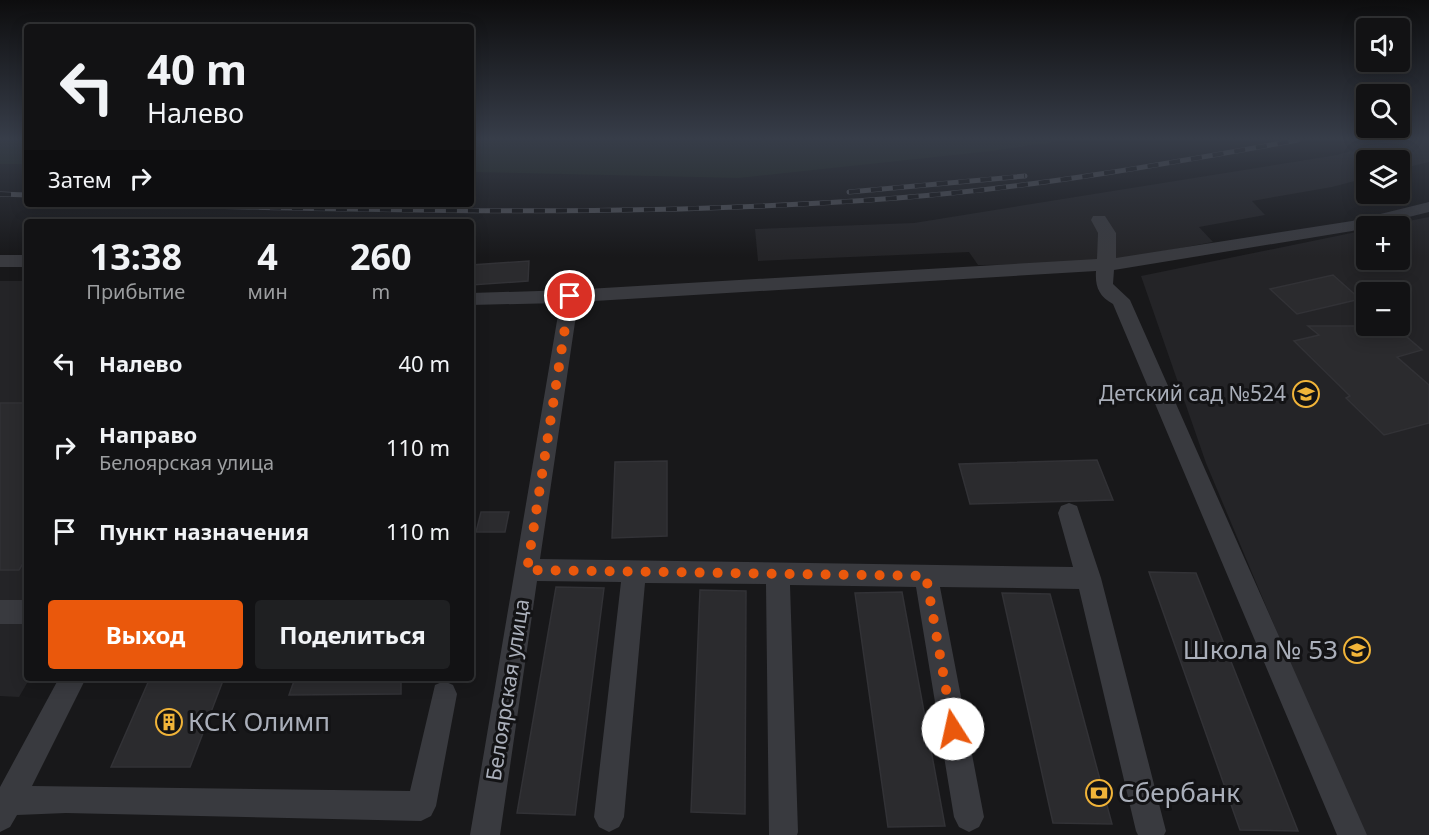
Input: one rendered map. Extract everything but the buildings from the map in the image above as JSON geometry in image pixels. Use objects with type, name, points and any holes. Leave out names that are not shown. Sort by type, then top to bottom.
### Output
[{"type":"street","points":[[474,299],[570,296],[1104,265],[1352,226],[1429,207]]},
{"type":"street","points":[[1099,220],[1107,233],[1104,284],[1110,294],[1121,300],[1352,835]]},
{"type":"street","points":[[0,261],[24,261]]},
{"type":"street","name":"Белоярская улица","points":[[485,835],[570,296]]},
{"type":"street","points":[[1069,513],[1089,578],[1151,831]]},
{"type":"street","points":[[527,570],[1089,578]]},
{"type":"street","points":[[609,817],[634,572]]},
{"type":"street","points":[[778,573],[783,832]]},
{"type":"street","points":[[926,576],[969,817]]},
{"type":"street","points":[[4,809],[71,681]]},
{"type":"street","points":[[4,809],[78,799],[421,806],[444,694]]},
{"type":"shaded area","points":[[1188,179],[1356,179],[1332,187],[1252,201],[1265,215],[1199,227],[1213,242],[1095,264],[978,265],[969,252],[758,261],[755,229],[914,223]]},
{"type":"shaded area","points":[[1429,217],[1429,835],[1362,835],[1206,463],[1141,276],[1356,232],[1356,270],[1410,270],[1410,221]]},
{"type":"shaded area","points":[[0,281],[24,281],[24,681],[28,681],[19,697],[0,696]]},
{"type":"railway","points":[[849,192],[992,179]]},
{"type":"railway","points":[[262,207],[506,211],[702,208],[948,194],[1067,179]]},
{"type":"railway","points":[[0,194],[24,195]]},
{"type":"place","name":"Детский сад №524","points":[[1306,394]]},
{"type":"place","name":"Школа № 53","points":[[1357,650]]},
{"type":"place","name":"КСК Олимп","points":[[169,722]]},
{"type":"place","name":"Сбербанк","points":[[1099,793]]},
{"type":"route","points":[[570,296],[527,570],[926,576],[953,729]]}]
